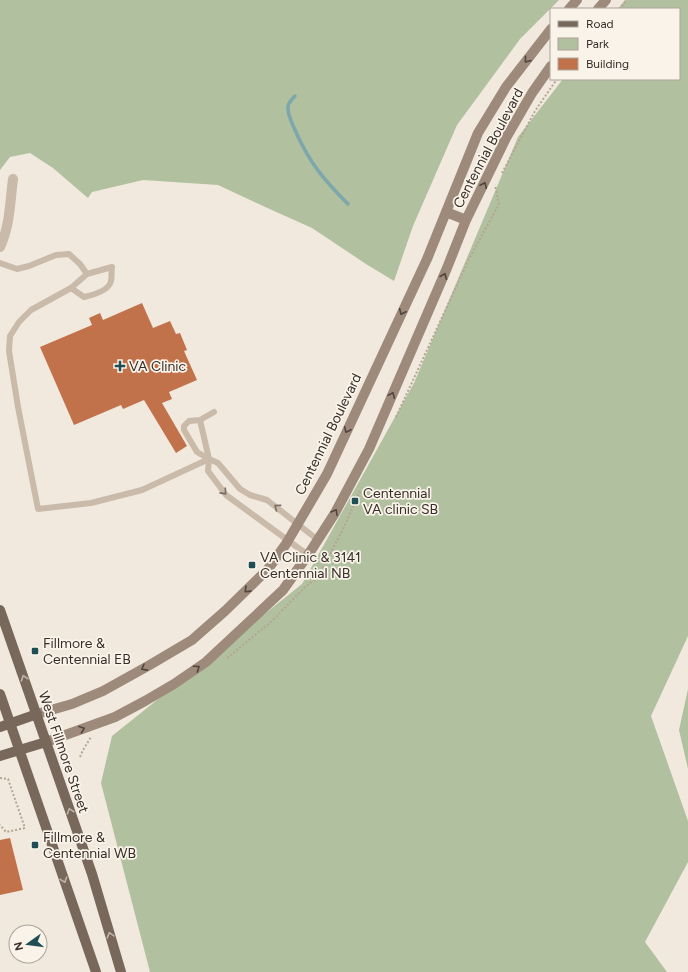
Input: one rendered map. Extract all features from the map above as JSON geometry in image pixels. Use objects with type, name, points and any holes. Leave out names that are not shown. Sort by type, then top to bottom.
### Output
[{"type":"main road","points":[[570,8],[577,0]]},
{"type":"main road","points":[[599,8],[606,0]]},
{"type":"main road","name":"Centennial Boulevard","points":[[0,727],[72,704],[103,691],[148,666],[192,640],[261,576],[288,540],[327,474],[427,259],[478,133],[506,87],[550,30]]},
{"type":"main road","name":"Centennial Boulevard","points":[[0,756],[20,751],[115,717],[174,684],[206,662],[283,590],[335,513],[369,448],[447,268],[466,220],[506,138],[532,93],[550,67]]},
{"type":"main road","points":[[446,212],[466,220]]},
{"type":"main road","name":"West Fillmore Street","points":[[0,610],[92,874],[121,972]]},
{"type":"main road","points":[[0,694],[96,972]]},
{"type":"street","points":[[0,247],[8,219],[13,179]]},
{"type":"lane","points":[[0,263],[17,269],[29,266],[56,255],[69,254],[80,264],[87,274]]},
{"type":"lane","points":[[71,288],[84,297],[92,296],[108,288],[111,281],[112,267],[87,274],[71,288],[31,310],[19,322],[10,336],[9,351],[13,379],[38,509],[91,503],[142,490],[209,459]]},
{"type":"lane","points":[[214,412],[200,420],[189,421],[184,426],[184,430],[197,452],[218,462],[240,489],[250,495],[267,500],[318,540]]},
{"type":"lane","points":[[200,420],[209,459],[208,471],[226,495],[262,523],[308,555]]},
{"type":"path","points":[[620,8],[627,0]]},
{"type":"path","points":[[395,418],[470,259],[499,204],[495,186],[535,111],[556,80]]},
{"type":"path","points":[[227,658],[272,621],[304,587],[318,576],[344,527],[361,488]]},
{"type":"path","points":[[80,757],[93,734]]},
{"type":"path","points":[[0,778],[8,779],[25,828],[6,832],[0,826]]},
{"type":"green space","points":[[0,0],[559,0],[520,39],[457,125],[413,226],[394,281],[312,228],[218,185],[143,180],[92,192],[88,198],[53,168],[30,153],[10,157],[0,170]]},
{"type":"green space","points":[[625,0],[688,0],[688,636],[651,716],[688,821],[688,862],[645,942],[667,972],[150,972],[101,783],[112,736],[302,584],[414,383],[518,137],[562,80],[680,80],[680,8],[619,8]]},
{"type":"green space","points":[[688,689],[688,769],[679,730]]},
{"type":"building","name":"VA Clinic","points":[[142,303],[153,328],[170,321],[176,334],[180,333],[187,350],[184,351],[197,380],[169,392],[172,399],[162,403],[187,446],[176,453],[144,400],[123,409],[121,405],[74,425],[40,347],[92,325],[89,318],[100,313],[103,320]]},
{"type":"building","points":[[10,838],[23,890],[0,895],[0,840]]},
{"type":"waterway","points":[[295,96],[288,105],[288,112],[300,141],[317,170],[348,204]]},
{"type":"place","name":"VA Clinic","points":[[120,366]]},
{"type":"place","name":"Centennial VA clinic SB","points":[[355,501]]},
{"type":"place","name":"VA Clinic & 3141 Centennial NB","points":[[252,565]]},
{"type":"place","name":"Fillmore & Centennial EB","points":[[35,651]]},
{"type":"place","name":"Fillmore & Centennial WB","points":[[35,845]]}]
